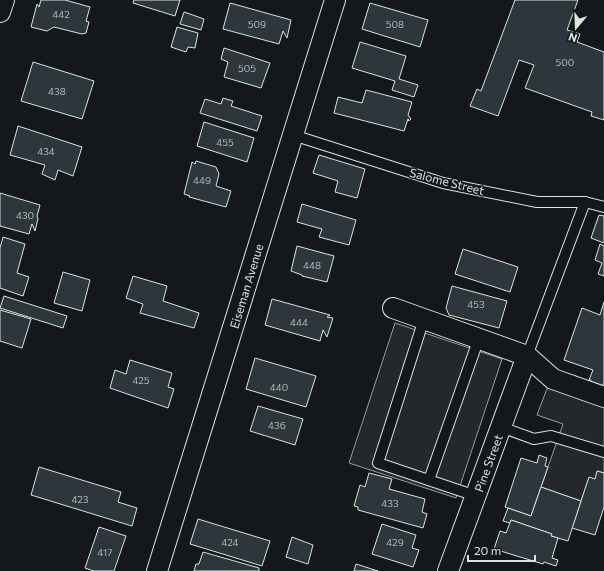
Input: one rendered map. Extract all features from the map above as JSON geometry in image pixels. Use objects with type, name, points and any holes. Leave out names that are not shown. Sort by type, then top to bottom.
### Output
[{"type":"street","points":[[0,12],[4,0]]},
{"type":"street","name":"Eiseman Avenue","points":[[157,571],[335,0]]},
{"type":"street","points":[[393,308],[527,356],[553,379],[604,397]]},
{"type":"street","name":"Pine Street","points":[[448,571],[527,356]]},
{"type":"lane","name":"Salome Street","points":[[293,135],[443,183],[537,202],[585,202],[604,206]]},
{"type":"lane","points":[[527,356],[585,202]]},
{"type":"lane","points":[[424,319],[378,463],[476,496]]},
{"type":"lane","points":[[429,480],[479,338]]},
{"type":"lane","points":[[501,427],[534,438],[551,436],[604,452]]},
{"type":"shaded area","points":[[395,323],[502,359],[456,498],[349,463]]},
{"type":"shaded area","points":[[548,386],[604,405],[604,473],[598,471],[595,479],[589,478],[581,501],[541,487],[563,424],[537,415]]},
{"type":"building","points":[[41,0],[65,0],[90,7],[86,21],[89,22],[86,33],[82,34],[54,27],[47,31],[31,27],[37,4],[39,7]]},
{"type":"building","points":[[134,0],[180,0],[175,16],[133,3]]},
{"type":"building","points":[[515,0],[578,0],[567,30],[580,34],[577,42],[604,52],[604,120],[591,116],[592,112],[525,88],[534,65],[519,60],[498,116],[470,106],[477,89],[481,91]]},
{"type":"building","points":[[230,3],[291,20],[287,38],[283,31],[279,44],[223,29]]},
{"type":"building","points":[[370,3],[428,20],[420,47],[362,29]]},
{"type":"building","points":[[184,12],[204,19],[201,30],[180,24]]},
{"type":"building","points":[[177,27],[198,33],[195,48],[188,47],[186,52],[171,47]]},
{"type":"building","points":[[360,42],[406,56],[399,79],[418,85],[414,97],[392,90],[395,81],[352,68]]},
{"type":"building","points":[[224,48],[270,63],[261,88],[224,77],[228,62],[221,59]]},
{"type":"building","points":[[33,62],[94,81],[82,119],[21,101]]},
{"type":"building","points":[[366,90],[412,102],[408,115],[411,119],[409,121],[408,119],[404,131],[334,113],[338,97],[362,103]]},
{"type":"building","points":[[223,98],[233,101],[231,106],[262,116],[257,131],[200,113],[205,99],[221,104]]},
{"type":"building","points":[[204,122],[254,138],[247,162],[197,146]]},
{"type":"building","points":[[18,126],[82,147],[73,176],[58,170],[55,180],[42,174],[45,165],[10,155]]},
{"type":"building","points":[[319,155],[365,169],[357,198],[335,192],[338,181],[313,173]]},
{"type":"building","points":[[196,161],[216,167],[219,174],[216,186],[231,191],[226,207],[189,197],[190,196],[184,194],[192,162],[195,164]]},
{"type":"building","points":[[0,193],[40,205],[35,231],[32,224],[29,234],[0,226]]},
{"type":"building","points":[[302,204],[356,220],[349,245],[319,237],[322,229],[297,222]]},
{"type":"building","points":[[599,215],[604,216],[604,243],[591,238]]},
{"type":"building","points":[[3,237],[25,244],[17,273],[29,277],[23,296],[0,288],[0,248]]},
{"type":"building","points":[[600,244],[604,246],[604,276],[598,274],[602,263],[595,260]]},
{"type":"building","points":[[297,246],[334,256],[327,282],[302,276],[291,271]]},
{"type":"building","points":[[463,249],[518,267],[510,292],[455,274]]},
{"type":"building","points":[[63,272],[90,280],[82,311],[54,303]]},
{"type":"building","points":[[133,276],[167,286],[163,301],[199,313],[194,328],[140,313],[143,304],[126,298]]},
{"type":"building","points":[[452,286],[507,301],[499,328],[449,315],[446,308]]},
{"type":"building","points":[[4,296],[67,316],[63,328],[0,308]]},
{"type":"building","points":[[272,299],[330,315],[327,317],[333,318],[327,337],[323,330],[320,341],[265,325]]},
{"type":"building","points":[[604,302],[604,383],[601,388],[590,384],[591,380],[589,380],[593,370],[564,360],[582,308],[600,315]]},
{"type":"building","points":[[0,310],[31,319],[22,348],[0,341]]},
{"type":"building","points":[[255,358],[316,376],[306,407],[246,389]]},
{"type":"building","points":[[130,360],[172,373],[168,387],[174,389],[168,408],[110,388],[115,370],[126,374]]},
{"type":"building","points":[[258,406],[303,419],[295,445],[250,431]]},
{"type":"building","points":[[539,455],[547,458],[545,466],[548,467],[531,516],[505,507],[521,458],[537,463]]},
{"type":"building","points":[[39,467],[121,492],[118,502],[137,508],[132,526],[31,495]]},
{"type":"building","points":[[597,471],[604,473],[604,507],[595,535],[572,528],[589,477],[595,479]]},
{"type":"building","points":[[369,473],[392,479],[389,489],[425,499],[422,512],[427,514],[423,528],[358,510],[358,507],[354,506],[360,485],[365,487]]},
{"type":"building","points":[[541,487],[581,501],[568,541],[511,520],[510,523],[503,521],[508,508],[531,516]]},
{"type":"building","points":[[198,519],[270,541],[262,566],[190,544]]},
{"type":"building","points":[[511,520],[552,534],[551,536],[558,538],[552,558],[558,560],[556,566],[544,562],[543,564],[494,549],[500,531],[506,533]]},
{"type":"building","points":[[382,524],[416,535],[412,548],[419,550],[413,567],[372,554]]},
{"type":"building","points":[[99,527],[126,536],[114,571],[94,571],[85,568]]},
{"type":"building","points":[[292,537],[313,545],[308,564],[286,557]]},
{"type":"building","points":[[203,552],[259,568],[259,571],[194,571],[196,564],[199,564]]},
{"type":"building","points":[[356,564],[378,571],[354,571]]}]
